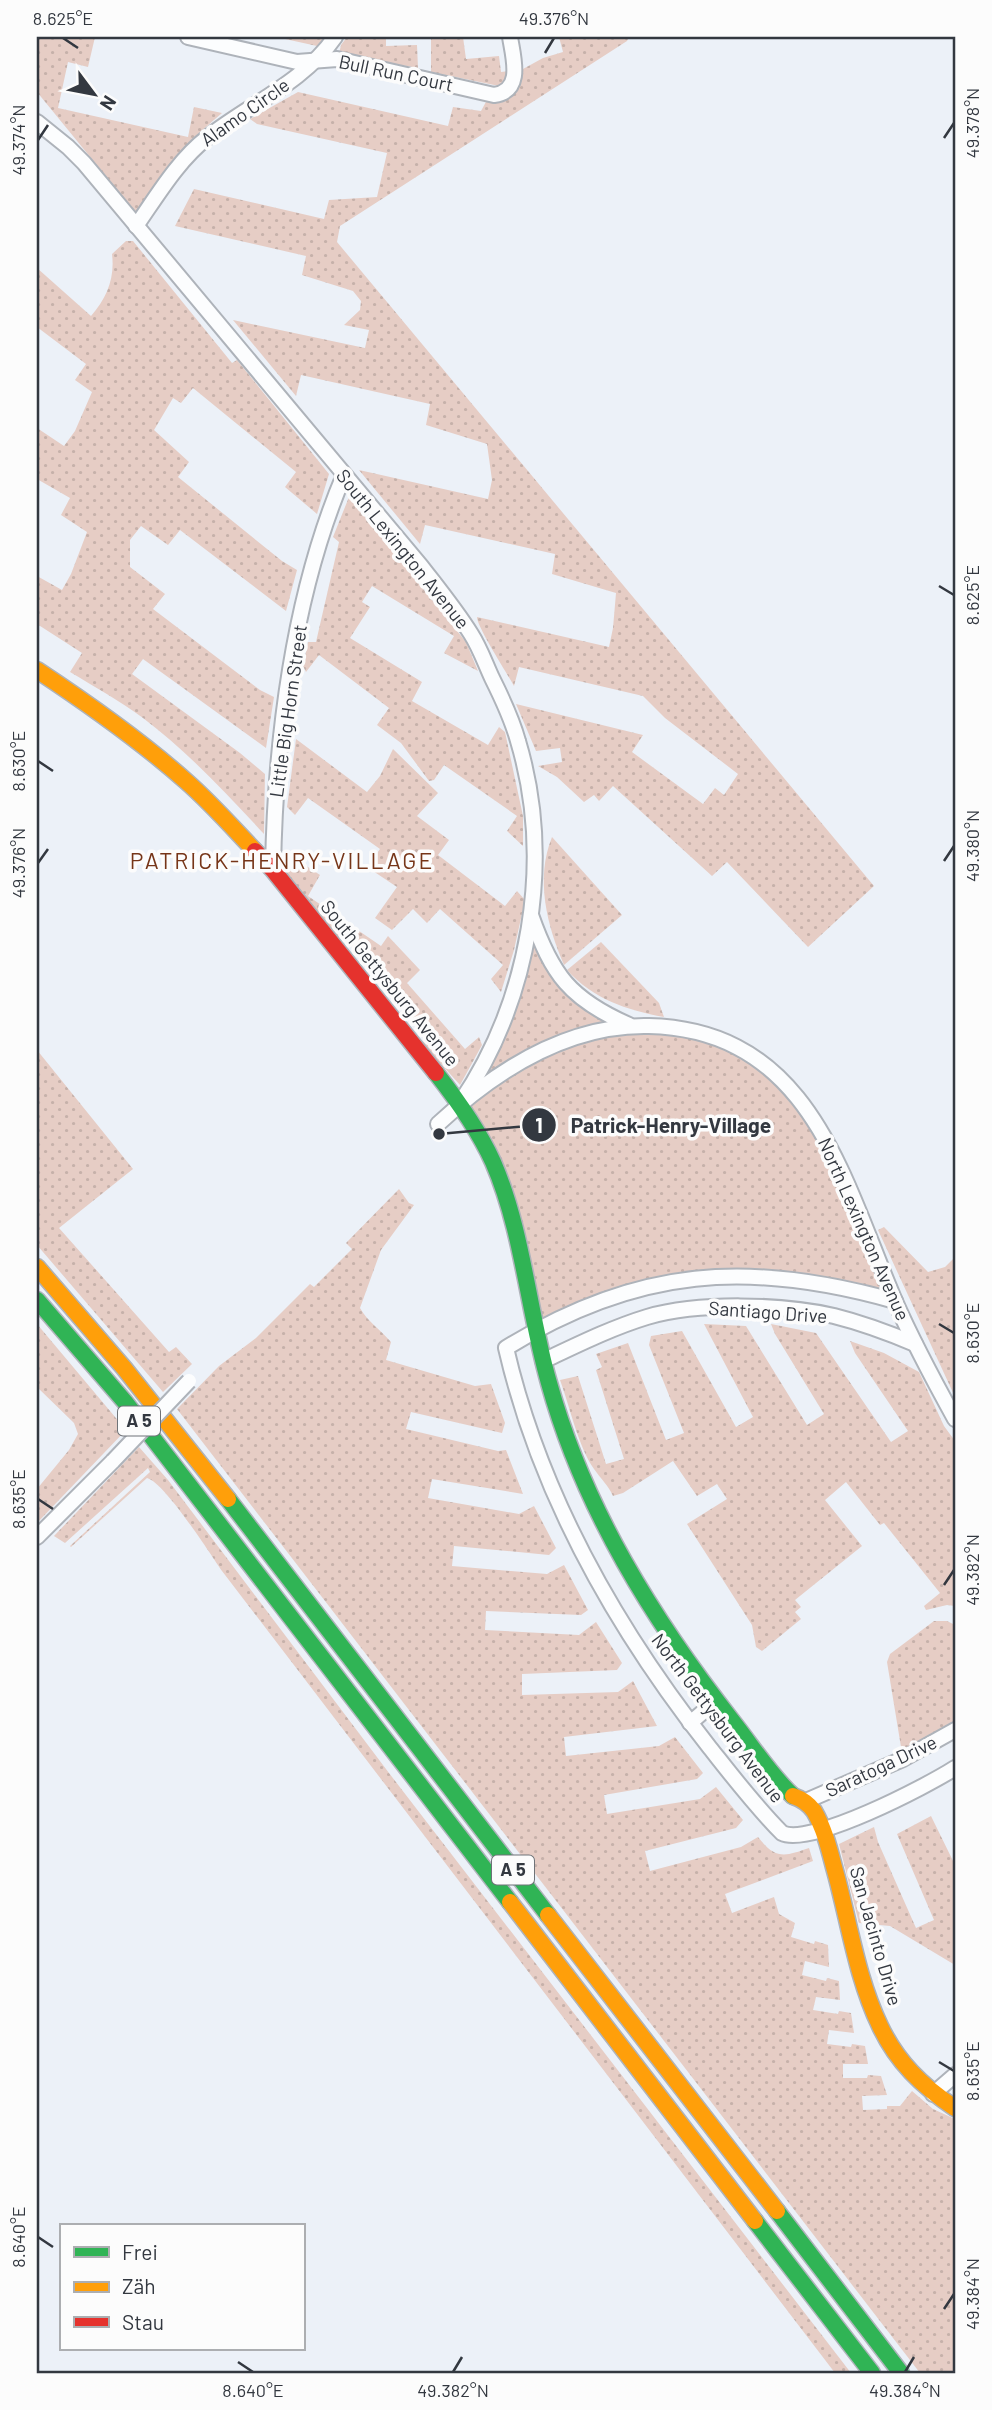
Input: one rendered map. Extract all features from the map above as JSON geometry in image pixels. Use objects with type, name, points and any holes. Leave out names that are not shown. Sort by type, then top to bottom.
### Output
[{"type":"main road","name":"South Gettysburg Avenue","points":[[37,670],[64,686],[154,752],[190,785],[273,870],[460,1103]]},
{"type":"main road","name":"North Gettysburg Avenue","points":[[460,1103],[477,1129],[499,1174],[514,1224],[535,1330],[557,1408],[590,1492],[628,1569],[651,1608],[716,1702],[790,1795],[806,1801],[823,1830]]},
{"type":"main road","name":"A 5","points":[[37,1267],[124,1368],[202,1465],[901,2373]]},
{"type":"main road","name":"A 5","points":[[37,1300],[125,1402],[182,1475],[872,2373]]},
{"type":"main road","name":"San Jacinto Drive","points":[[823,1830],[862,1980],[888,2041],[901,2063],[933,2094],[955,2108]]},
{"type":"street","name":"Bull Run Court","points":[[188,37],[296,61],[337,59],[495,94],[501,94],[509,88],[515,78],[510,37]]},
{"type":"street","name":"Alamo Circle","points":[[136,226],[196,147],[292,79],[316,59],[335,37]]},
{"type":"street","points":[[37,109],[53,134]]},
{"type":"street","name":"South Lexington Avenue","points":[[37,122],[83,163],[421,566],[473,636],[507,709],[529,784],[533,814],[534,875],[531,913],[519,969],[502,1026],[478,1076],[460,1103]]},
{"type":"street","name":"Little Big Horn Street","points":[[273,870],[274,820],[291,662],[307,589],[334,499],[344,475]]},
{"type":"street","name":"North Lexington Avenue","points":[[531,913],[542,945],[556,973],[569,989],[598,1011],[630,1026]]},
{"type":"street","name":"North Lexington Avenue","points":[[460,1103],[501,1073],[550,1046],[592,1032],[630,1026],[664,1026],[709,1036],[731,1044],[769,1066],[797,1098],[831,1148],[895,1301],[955,1419]]},
{"type":"street","points":[[438,1124],[460,1103]]},
{"type":"street","name":"Santiago Drive","points":[[535,1330],[634,1289],[696,1277],[788,1279],[829,1284],[895,1301]]},
{"type":"street","name":"Santiago Drive","points":[[543,1361],[619,1327],[670,1311],[698,1307],[811,1311],[869,1326],[915,1344]]},
{"type":"street","name":"North Gettysburg Avenue","points":[[535,1330],[506,1348],[514,1382],[563,1512],[595,1577],[626,1631],[690,1723],[782,1833],[798,1837],[823,1830]]},
{"type":"street","points":[[37,1537],[191,1380]]},
{"type":"street","points":[[690,1723],[716,1702]]},
{"type":"street","name":"Saratoga Drive","points":[[806,1801],[903,1759],[955,1730]]},
{"type":"street","name":"Saratoga Drive","points":[[823,1830],[894,1801],[955,1768]]},
{"type":"street","points":[[933,2094],[955,2075]]},
{"type":"shaded area","points":[[37,37],[95,37],[88,67],[68,62],[58,108],[188,137],[194,107],[222,113],[191,140],[136,213],[37,92]]},
{"type":"shaded area","points":[[276,37],[325,37],[317,46]]},
{"type":"shaded area","points":[[347,37],[386,37],[386,46],[417,45],[418,68],[339,54]]},
{"type":"shaded area","points":[[431,37],[463,37],[466,59],[499,56],[501,72],[509,71],[506,81],[499,86],[431,72]]},
{"type":"shaded area","points":[[559,37],[629,37],[627,41],[340,226],[337,242],[874,886],[808,947],[727,862],[712,876],[613,786],[599,801],[594,795],[584,802],[557,777],[538,766],[562,762],[560,748],[536,751],[516,704],[643,735],[632,752],[703,804],[715,788],[724,795],[738,774],[665,718],[643,696],[519,667],[514,686],[477,617],[609,647],[616,593],[552,574],[555,554],[425,525],[420,544],[359,470],[488,499],[492,480],[487,444],[426,425],[430,404],[301,375],[296,396],[233,320],[365,348],[369,330],[344,325],[360,310],[361,301],[353,291],[302,275],[306,256],[175,226],[194,189],[324,219],[329,200],[377,197],[387,153],[257,124],[250,119],[298,92],[448,126],[453,107],[481,111],[487,100],[512,94],[523,69],[543,58],[563,52]]},
{"type":"shaded area","points":[[126,241],[133,241],[232,363],[237,360],[329,474],[317,514],[285,487],[296,472],[193,388],[181,403],[173,398],[154,430],[189,462],[178,477],[282,561],[297,570],[286,611],[180,530],[168,545],[141,526],[130,540],[130,567],[165,594],[153,609],[260,690],[274,697],[266,748],[143,659],[132,674],[265,774],[264,834],[206,773],[160,731],[70,672],[82,653],[37,624],[37,576],[62,590],[87,532],[61,515],[70,498],[37,479],[37,428],[64,446],[75,431],[92,392],[75,380],[86,364],[37,327],[37,268],[91,316],[109,287],[112,254]]},
{"type":"shaded area","points":[[349,497],[466,642],[478,671],[444,653],[454,636],[372,586],[362,602],[370,607],[350,638],[422,682],[412,701],[488,745],[499,727],[505,732],[523,816],[523,846],[507,831],[517,816],[444,765],[434,780],[429,781],[401,743],[377,725],[389,708],[319,655],[306,672],[303,666],[308,642],[316,642],[339,542],[333,537]]},
{"type":"shaded area","points":[[296,739],[367,792],[380,776],[393,749],[438,793],[417,816],[449,840],[438,855],[505,906],[517,891],[525,900],[501,992],[491,979],[503,965],[440,909],[427,923],[413,909],[392,930],[375,918],[397,887],[367,867],[380,849],[308,798],[295,815],[287,807]]},
{"type":"shaded area","points":[[552,837],[622,915],[564,965],[545,902],[544,869]]},
{"type":"shaded area","points":[[287,853],[320,875],[308,896],[381,946],[388,936],[420,970],[407,983],[465,1049],[479,1037],[482,1045],[460,1085],[422,1043],[429,1036],[344,936],[337,940],[284,873]]},
{"type":"shaded area","points":[[531,913],[556,973],[615,1019],[664,1026],[751,1054],[817,1125],[895,1301],[829,1284],[668,1281],[535,1330],[514,1224],[460,1103],[502,1026]]},
{"type":"shaded area","points":[[601,942],[659,1003],[664,1017],[611,1002],[588,989],[567,970]]},
{"type":"shaded area","points":[[37,1050],[133,1169],[59,1228],[169,1352],[176,1347],[192,1364],[163,1392],[37,1245]]},
{"type":"shaded area","points":[[399,1189],[409,1203],[414,1205],[381,1250],[360,1308],[391,1342],[386,1360],[475,1386],[491,1384],[505,1423],[502,1433],[411,1412],[406,1429],[498,1451],[506,1450],[523,1494],[432,1479],[428,1498],[519,1514],[534,1506],[556,1548],[549,1555],[454,1546],[452,1566],[547,1574],[564,1565],[588,1610],[581,1615],[486,1611],[485,1630],[579,1635],[596,1622],[622,1663],[617,1670],[522,1674],[522,1695],[618,1692],[633,1681],[657,1726],[564,1737],[566,1756],[659,1746],[675,1737],[703,1773],[697,1779],[604,1795],[607,1814],[700,1799],[716,1787],[743,1820],[736,1828],[645,1851],[650,1871],[741,1847],[758,1837],[775,1853],[793,1853],[809,1848],[813,1861],[725,1894],[732,1913],[774,1897],[779,1914],[795,1923],[791,1937],[828,1945],[829,1967],[805,1961],[802,1975],[839,1981],[840,2000],[816,1997],[813,2010],[851,2013],[854,2033],[829,2030],[827,2044],[865,2046],[868,2064],[843,2064],[843,2078],[881,2076],[887,2095],[862,2096],[863,2110],[900,2106],[912,2091],[933,2109],[955,2119],[955,2373],[920,2373],[177,1409],[219,1366],[256,1338],[310,1284],[314,1287],[352,1249],[346,1243]]},
{"type":"shaded area","points":[[884,1227],[928,1272],[945,1267],[955,1257],[955,1397],[878,1230]]},
{"type":"shaded area","points":[[37,1324],[126,1430],[37,1523],[37,1489],[69,1450],[78,1434],[74,1423],[37,1387]]},
{"type":"shaded area","points":[[704,1324],[746,1326],[807,1425],[824,1414],[771,1324],[816,1333],[891,1442],[908,1431],[855,1353],[850,1341],[884,1353],[919,1372],[944,1426],[955,1441],[955,1606],[926,1610],[924,1606],[940,1593],[884,1523],[880,1525],[846,1482],[825,1500],[862,1546],[795,1600],[801,1607],[795,1612],[801,1619],[762,1651],[756,1647],[752,1625],[687,1524],[727,1499],[717,1484],[697,1496],[673,1461],[623,1493],[613,1496],[588,1460],[560,1380],[578,1376],[606,1464],[624,1459],[596,1370],[602,1367],[596,1354],[628,1343],[666,1440],[684,1433],[649,1345],[651,1336],[682,1331],[736,1427],[753,1417]]},
{"type":"shaded area","points":[[139,1447],[168,1480],[389,1773],[851,2373],[835,2373],[222,1571],[186,1519],[155,1482],[147,1478],[70,1546],[150,1472],[148,1468],[65,1543],[54,1536]]},
{"type":"shaded area","points":[[934,1621],[947,1621],[955,1625],[955,1730],[903,1759],[887,1662],[890,1654]]},
{"type":"shaded area","points":[[931,1816],[955,1865],[955,1965],[890,1926],[859,1923],[839,1844],[874,1827],[916,1928],[934,1920],[897,1834]]},
{"type":"traffic: fast","points":[[436,1073],[481,1138],[503,1188],[549,1383],[581,1475],[602,1519],[624,1562],[675,1644],[762,1760],[793,1796]]},
{"type":"traffic: fast","points":[[37,1300],[125,1402],[510,1902]]},
{"type":"traffic: fast","points":[[228,1499],[548,1915]]},
{"type":"traffic: fast","points":[[777,2211],[901,2373]]},
{"type":"traffic: fast","points":[[755,2221],[872,2373]]},
{"type":"traffic: slow","points":[[37,670],[151,752],[205,798],[255,851]]},
{"type":"traffic: slow","points":[[37,1267],[124,1368],[228,1499]]},
{"type":"traffic: slow","points":[[793,1796],[812,1808],[823,1831],[859,1968],[880,2026],[902,2062],[932,2091],[955,2108]]},
{"type":"traffic: slow","points":[[510,1902],[755,2221]]},
{"type":"traffic: slow","points":[[548,1915],[777,2211]]},
{"type":"traffic: jam","points":[[255,851],[436,1073]]},
{"type":"place","name":"Patrick-Henry-Village","points":[[439,1134]]},
{"type":"district","name":"PATRICK-HENRY-VILLAGE","points":[[282,861]]}]
